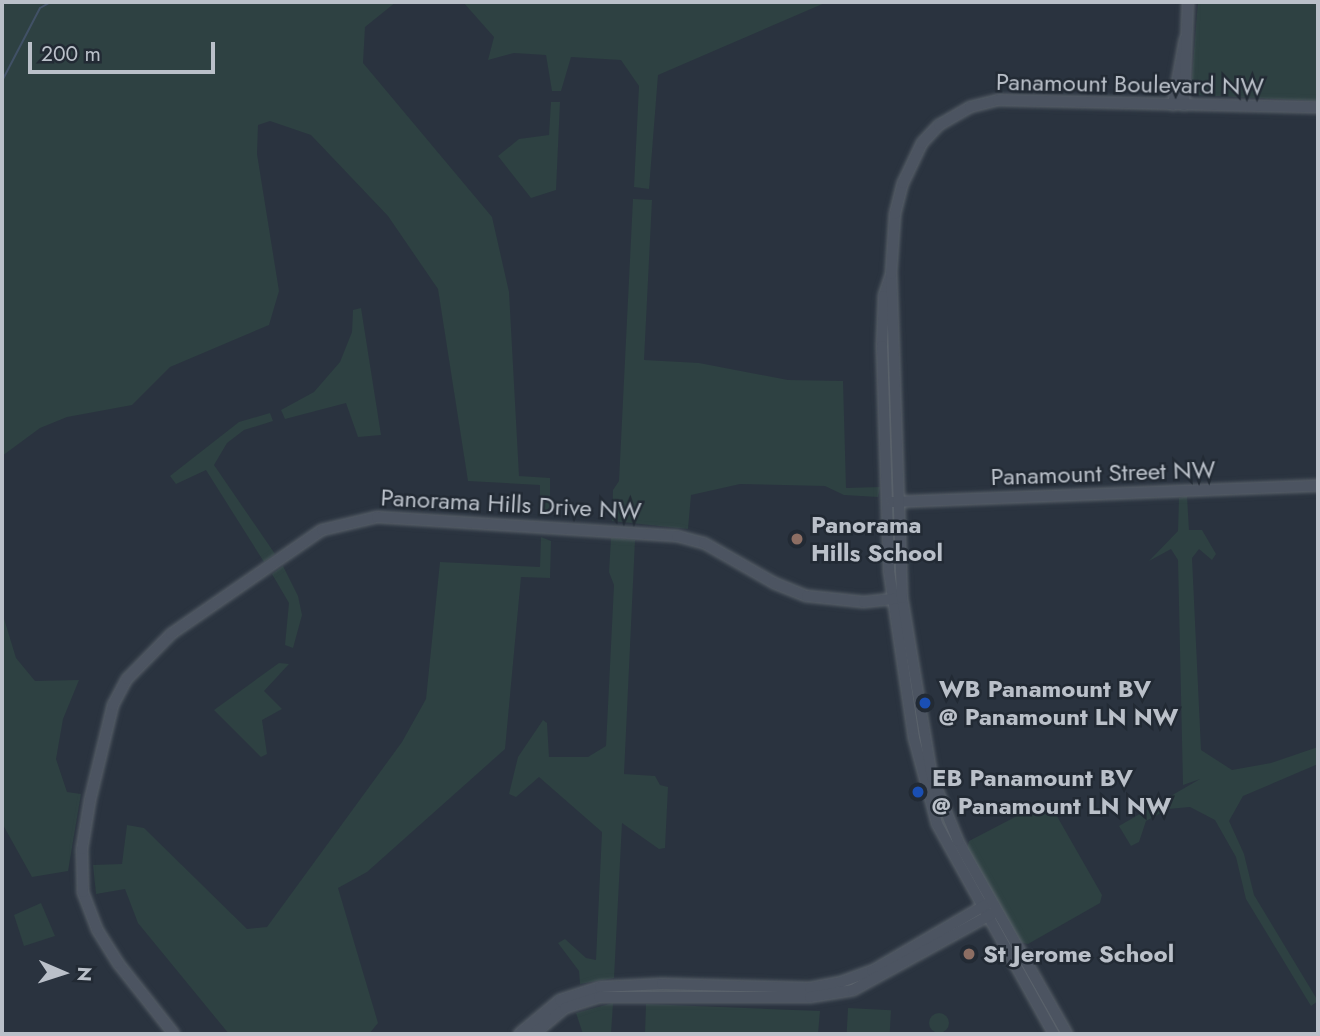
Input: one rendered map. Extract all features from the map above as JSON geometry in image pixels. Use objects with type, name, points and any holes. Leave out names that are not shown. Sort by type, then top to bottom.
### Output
[{"type":"street","points":[[1184,105],[1188,2]]},
{"type":"street","points":[[1172,105],[1186,35]]},
{"type":"street","name":"Panamount Boulevard NW","points":[[1067,1034],[1051,1018],[989,909],[948,847],[928,798],[897,599],[893,502],[891,274],[895,214],[903,183],[922,143],[939,125],[970,107],[998,100],[1318,107]]},
{"type":"street","name":"Panamount Street NW","points":[[893,502],[1318,486]]},
{"type":"street","name":"Panorama Hills Drive NW","points":[[174,1034],[118,963],[97,929],[83,892],[82,849],[110,716],[127,679],[171,634],[322,530],[377,517],[677,536],[704,543],[774,583],[807,596],[829,600],[897,599]]},
{"type":"street","points":[[519,1034],[560,1000],[600,987],[662,984],[810,988],[841,982],[872,971],[989,909]]},
{"type":"street","points":[[534,1034],[565,1009],[599,997],[810,998],[853,990],[989,909]]},
{"type":"street","name":"Panamount Boulevard NW","points":[[1051,1018],[1054,1034]]},
{"type":"shaded area","points":[[2,2],[396,2],[365,27],[363,63],[492,217],[509,292],[519,476],[550,478],[550,511],[546,516],[540,516],[540,485],[468,481],[438,289],[388,216],[311,135],[270,121],[258,125],[257,154],[279,291],[269,325],[170,367],[132,405],[67,417],[40,428],[2,456]]},
{"type":"shaded area","points":[[463,2],[827,2],[658,75],[649,189],[634,187],[639,86],[621,60],[571,57],[561,91],[552,91],[546,55],[514,53],[488,60],[494,37]]},
{"type":"shaded area","points":[[1198,2],[1318,2],[1318,101],[1195,95],[1191,88]]},
{"type":"shaded area","points":[[551,102],[560,102],[556,190],[531,198],[498,156],[519,139],[549,135]]},
{"type":"shaded area","points":[[633,199],[652,200],[644,360],[699,363],[788,380],[843,381],[846,488],[880,487],[878,497],[844,495],[825,486],[740,484],[691,495],[688,529],[612,521],[613,490],[619,481]]},
{"type":"shaded area","points":[[361,308],[381,435],[358,437],[346,403],[285,419],[281,410],[314,392],[340,362],[352,332],[353,310]]},
{"type":"shaded area","points":[[270,413],[273,421],[244,430],[227,443],[214,465],[275,554],[264,562],[206,470],[176,484],[170,476],[239,422]]},
{"type":"shaded area","points":[[1187,496],[1189,530],[1202,530],[1216,554],[1212,560],[1199,549],[1192,558],[1201,750],[1232,770],[1271,763],[1318,747],[1318,764],[1243,796],[1229,821],[1244,854],[1254,895],[1318,1001],[1311,1006],[1246,899],[1236,857],[1215,820],[1190,807],[1168,809],[1146,821],[1139,842],[1131,846],[1119,826],[1200,779],[1183,785],[1178,560],[1171,549],[1149,561],[1178,531],[1179,498]]},
{"type":"shaded area","points":[[541,537],[551,541],[550,578],[521,577],[505,749],[367,872],[338,888],[378,1023],[369,1034],[229,1034],[138,923],[125,889],[96,894],[93,865],[122,864],[127,825],[144,828],[247,929],[267,927],[402,742],[426,699],[440,562],[540,567]]},
{"type":"shaded area","points":[[611,538],[635,540],[624,774],[655,776],[660,785],[668,787],[665,848],[659,849],[622,823],[614,978],[580,984],[579,971],[558,943],[565,939],[586,958],[596,960],[602,832],[539,777],[516,797],[509,794],[518,757],[543,720],[547,723],[549,757],[588,757],[606,746],[614,585],[609,572]]},
{"type":"shaded area","points":[[283,566],[298,596],[302,615],[293,648],[285,645],[289,603],[272,574]]},
{"type":"shaded area","points":[[2,612],[16,658],[35,681],[79,680],[63,719],[56,759],[67,792],[81,794],[68,871],[32,877],[2,823]]},
{"type":"shaded area","points":[[279,663],[289,664],[264,691],[282,709],[262,720],[267,754],[261,757],[214,710]]},
{"type":"shaded area","points":[[1044,802],[1050,804],[1102,895],[1100,903],[1028,944],[1020,942],[967,849],[969,841]]},
{"type":"shaded area","points":[[41,903],[55,936],[24,946],[14,915]]},
{"type":"shaded area","points":[[613,1003],[611,1034],[583,1034],[576,1013]]},
{"type":"shaded area","points":[[646,1004],[820,1011],[818,1034],[645,1034]]},
{"type":"shaded area","points":[[848,1008],[891,1010],[890,1034],[847,1034]]},
{"type":"shaded area","points":[[939,1013],[946,1016],[949,1023],[946,1030],[939,1033],[932,1030],[929,1023],[932,1016]]},
{"type":"waterway","points":[[2,81],[40,8],[51,2]]},
{"type":"place","name":"Panorama Hills School","points":[[797,539]]},
{"type":"place","name":"WB Panamount BV @ Panamount LN NW","points":[[925,703]]},
{"type":"place","name":"EB Panamount BV @ Panamount LN NW","points":[[918,792]]},
{"type":"place","name":"St Jerome School","points":[[969,954]]}]
